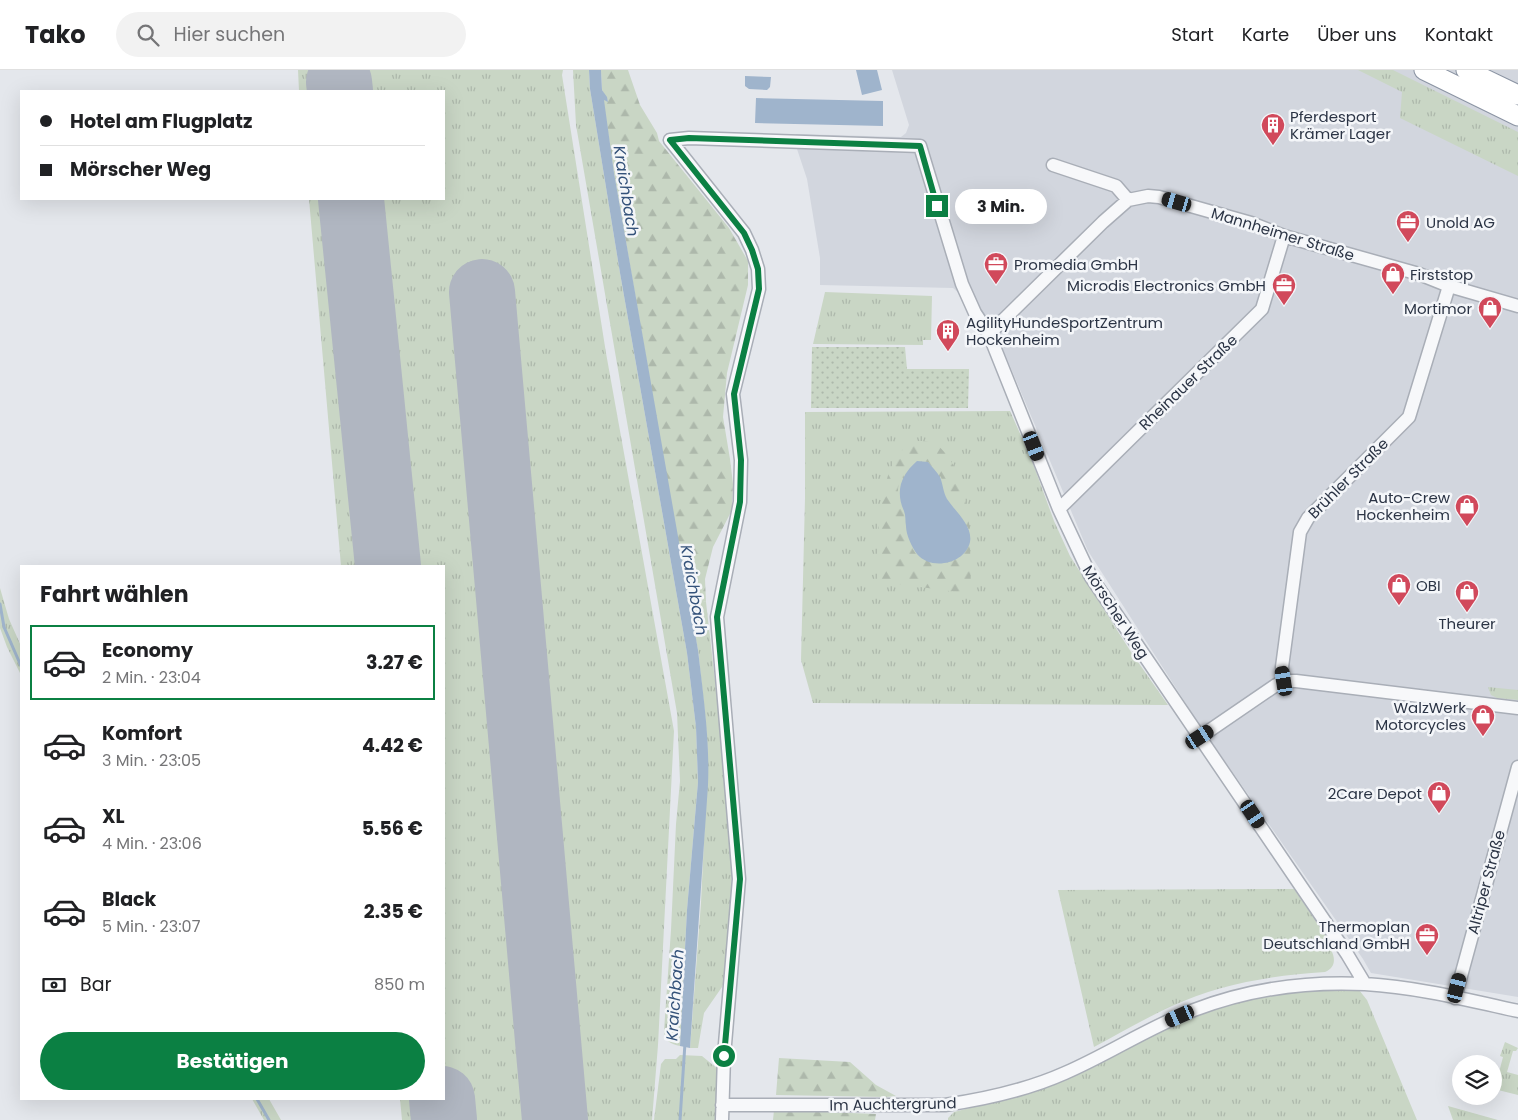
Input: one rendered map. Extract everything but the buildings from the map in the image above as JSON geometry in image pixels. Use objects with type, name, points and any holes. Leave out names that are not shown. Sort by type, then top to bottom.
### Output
[{"type":"highway","points":[[1424,70],[1518,116]]},
{"type":"highway","points":[[1466,70],[1518,95]]},
{"type":"street","name":"Mörscher Weg","points":[[722,1106],[724,1056],[740,879],[717,617],[740,502],[741,460],[734,394],[759,289],[758,269],[744,233],[670,140],[689,138],[920,146],[962,284],[975,313],[989,334],[1059,508],[1091,578],[1347,954],[1365,984]]},
{"type":"street","points":[[989,334],[1103,222],[1128,200],[1116,186],[1053,165]]},
{"type":"street","name":"Mannheimer Straße","points":[[1128,200],[1148,196],[1159,197],[1268,229],[1284,236],[1419,274],[1449,286],[1518,306]]},
{"type":"street","name":"Rheinauer Straße","points":[[1059,508],[1262,309],[1284,236]]},
{"type":"street","name":"Brühler Straße","points":[[1284,681],[1282,667],[1302,526],[1409,417],[1449,286]]},
{"type":"street","points":[[1200,737],[1284,681],[1518,708]]},
{"type":"street","name":"Altriper Straße","points":[[1455,998],[1518,767]]},
{"type":"street","name":"Im Auchtergrund","points":[[722,1106],[945,1105],[979,1100],[1036,1085],[1065,1074],[1154,1028],[1192,1011],[1259,990],[1282,987],[1310,984],[1365,984],[1399,988],[1518,1010]]},
{"type":"street","points":[[722,1106],[722,1120]]},
{"type":"shaded area","points":[[892,70],[1518,70],[1518,997],[1371,973],[1201,727],[1088,551],[991,321],[953,288],[820,285],[820,258],[807,179],[797,149],[796,134],[901,137],[906,133],[909,125]]},
{"type":"green space","points":[[298,70],[563,70],[562,75],[606,353],[674,731],[658,1045],[652,1120],[402,1120],[400,1100],[445,1100],[445,565],[341,565],[309,200],[445,200],[445,90],[299,90]]},
{"type":"green space","points":[[573,70],[589,70],[590,89],[620,273],[687,653],[696,727],[698,782],[687,910],[680,1046],[669,1042],[665,1037],[664,1031],[680,781],[677,713],[576,125]]},
{"type":"green space","points":[[601,70],[628,70],[640,105],[657,133],[659,141],[729,228],[748,261],[748,285],[727,373],[723,417],[733,484],[732,510],[713,547],[705,579],[706,602],[687,595],[614,173],[603,99],[608,101],[602,90]]},
{"type":"green space","points":[[1358,70],[1393,70],[1518,132],[1518,176],[1400,118],[1402,92]]},
{"type":"green space","points":[[825,292],[932,296],[931,340],[923,340],[923,345],[813,344]]},
{"type":"green space","points":[[812,347],[905,347],[907,369],[969,369],[968,408],[811,408]]},
{"type":"green space","points":[[1010,411],[1070,556],[1131,652],[1168,705],[813,703],[801,660],[805,412]]},
{"type":"green space","points":[[919,441],[929,442],[938,446],[953,464],[966,500],[970,536],[961,514],[947,497],[941,477],[928,462],[918,461],[903,476],[898,491],[898,498],[904,514],[911,545],[918,556],[939,564],[957,559],[970,543],[971,594],[877,581],[879,529],[883,492],[888,475],[895,460],[905,447]]},
{"type":"green space","points":[[0,588],[9,619],[20,644],[20,673],[7,647],[0,628]]},
{"type":"green space","points":[[687,595],[706,602],[726,777],[732,875],[726,976],[722,987],[704,1013],[698,1048],[690,1048],[701,903],[708,756],[698,650]]},
{"type":"green space","points":[[1488,687],[1518,690],[1518,700],[1497,698],[1491,695]]},
{"type":"green space","points":[[1294,889],[1334,947],[1331,950],[1334,963],[1331,968],[1325,972],[1286,975],[1228,986],[1190,998],[1094,1047],[1058,890]]},
{"type":"green space","points":[[1297,990],[1359,990],[1367,1000],[1417,1120],[948,1120],[954,1112],[1032,1092],[1155,1033],[1223,1005],[1254,997]]},
{"type":"green space","points":[[1505,1042],[1518,1048],[1516,1051],[1513,1051],[1507,1072],[1518,1075],[1518,1095],[1502,1091],[1503,1057],[1500,1055]]},
{"type":"green space","points":[[680,1055],[702,1056],[719,1070],[719,1120],[654,1120],[661,1064],[665,1059],[676,1059]]},
{"type":"green space","points":[[779,1058],[850,1062],[876,1085],[896,1096],[776,1095]]},
{"type":"green space","points":[[253,1100],[270,1100],[281,1120],[264,1120]]},
{"type":"green space","points":[[1448,1106],[1498,1120],[1453,1120]]},
{"type":"green space","points":[[774,1110],[876,1114],[875,1120],[773,1120]]},
{"type":"water","points":[[589,70],[601,70],[602,90],[608,102],[604,100],[614,173],[698,650],[704,700],[708,751],[708,785],[690,1048],[680,1046],[687,910],[698,782],[696,727],[687,653],[620,273],[590,89]]},
{"type":"water","points":[[856,70],[877,70],[882,90],[862,95]]},
{"type":"water","points":[[745,76],[771,77],[770,87],[767,90],[749,89],[745,86]]},
{"type":"water","points":[[756,98],[883,101],[883,126],[755,123]]},
{"type":"water","points":[[917,461],[928,462],[937,473],[947,499],[969,530],[970,542],[967,550],[962,556],[947,563],[930,562],[923,559],[915,551],[907,533],[900,490],[903,478]]},
{"type":"waterway","points":[[0,604],[4,627],[20,664]]},
{"type":"waterway","name":"Kraichbach","points":[[680,1120],[685,1043]]},
{"type":"waterway","points":[[258,1100],[269,1120]]},
{"type":"runway","points":[[339,82],[340,90]]},
{"type":"runway","points":[[351,200],[388,565]]},
{"type":"runway","points":[[482,292],[555,1120]]},
{"type":"runway","points":[[442,1100],[444,1120]]},
{"type":"place","name":"Pferdesport Krämer Lager","points":[[1273,146]]},
{"type":"place","name":"Unold AG","points":[[1408,243]]},
{"type":"place","name":"Promedia GmbH","points":[[996,285]]},
{"type":"place","name":"Firststop","points":[[1393,295]]},
{"type":"place","name":"Microdis Electronics GmbH","points":[[1284,306]]},
{"type":"place","name":"Mortimor","points":[[1490,329]]},
{"type":"place","name":"AgilityHundeSportZentrum Hockenheim","points":[[948,352]]},
{"type":"place","name":"Auto-Crew Hockenheim","points":[[1467,527]]},
{"type":"place","name":"OBI","points":[[1399,606]]},
{"type":"place","name":"Theurer","points":[[1467,613]]},
{"type":"place","name":"WalzWerk Motorcycles","points":[[1483,737]]},
{"type":"place","name":"2Care Depot","points":[[1439,814]]},
{"type":"place","name":"Thermoplan Deutschland GmbH","points":[[1427,956]]},
{"type":"route","points":[[724,1056],[740,879],[717,617],[740,502],[741,460],[734,394],[755,310],[759,289],[758,269],[744,233],[670,140],[689,138],[920,146],[937,206]]}]
